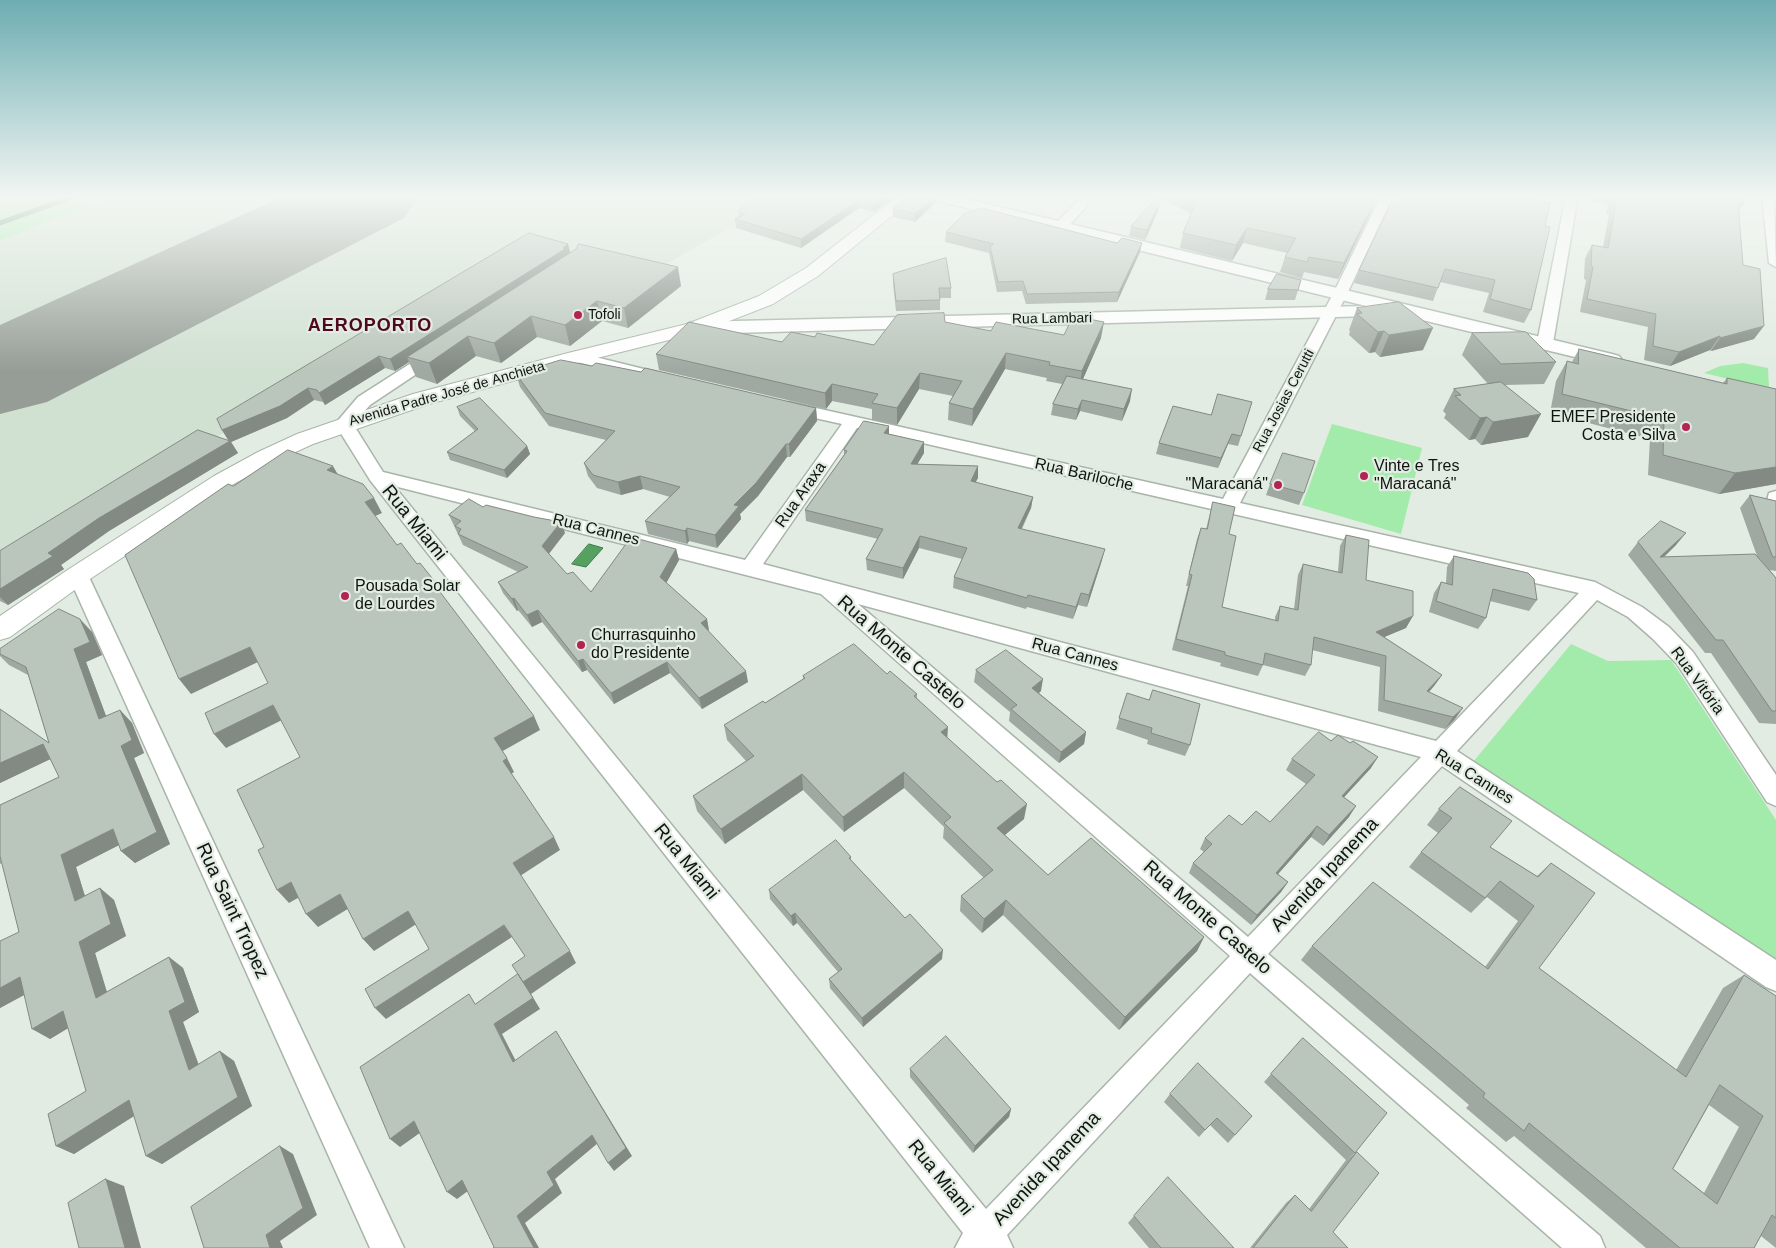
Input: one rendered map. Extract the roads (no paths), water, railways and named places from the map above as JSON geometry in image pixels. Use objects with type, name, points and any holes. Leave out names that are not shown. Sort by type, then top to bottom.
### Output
[{"type":"main road","name":"Avenida Padre José de Anchieta","points":[[0,630],[78,575],[222,481],[289,446],[344,424],[420,399],[575,357],[694,328],[766,300],[812,272],[834,254]]},
{"type":"street","points":[[1177,254],[1630,364]]},
{"type":"street","name":"Rua Josias Cerutti","points":[[1228,507],[1359,254]]},
{"type":"street","points":[[1545,343],[1561,254]]},
{"type":"street","name":"Rua Lambari","points":[[694,328],[1409,310]]},
{"type":"street","points":[[376,476],[344,424],[364,401],[445,349]]},
{"type":"street","points":[[575,357],[670,380]]},
{"type":"street","name":"Rua Bariloche","points":[[776,404],[1595,589]]},
{"type":"street","name":"Rua Araxa","points":[[750,568],[852,422]]},
{"type":"street","name":"Rua Cannes","points":[[376,476],[750,568],[1440,752],[1776,976]]},
{"type":"street","name":"Rua Miami","points":[[376,476],[984,1243]]},
{"type":"street","points":[[1776,497],[1774,508],[1776,515]]},
{"type":"street","name":"Rua Saint Tropez","points":[[78,575],[387,1248]]},
{"type":"street","name":"Rua Monte Castelo","points":[[826,588],[1588,1248]]},
{"type":"street","name":"Avenida Ipanema","points":[[984,1243],[1249,955],[1595,589]]},
{"type":"street","name":"Rua Vitória","points":[[1595,589],[1635,612],[1661,633],[1685,658],[1776,795]]},
{"type":"place","name":"Tofoli","points":[[578,315]]},
{"type":"place","name":"EMEF Presidente Costa e Silva","points":[[1686,427]]},
{"type":"place","name":"Vinte e Tres \"Maracaná\"","points":[[1364,476]]},
{"type":"place","name":"\"Maracaná\"","points":[[1278,485]]},
{"type":"place","name":"Pousada Solar de Lourdes","points":[[345,596]]},
{"type":"place","name":"Churrasquinho do Presidente","points":[[581,645]]},
{"type":"district","name":"AEROPORTO","points":[[370,326]]}]
